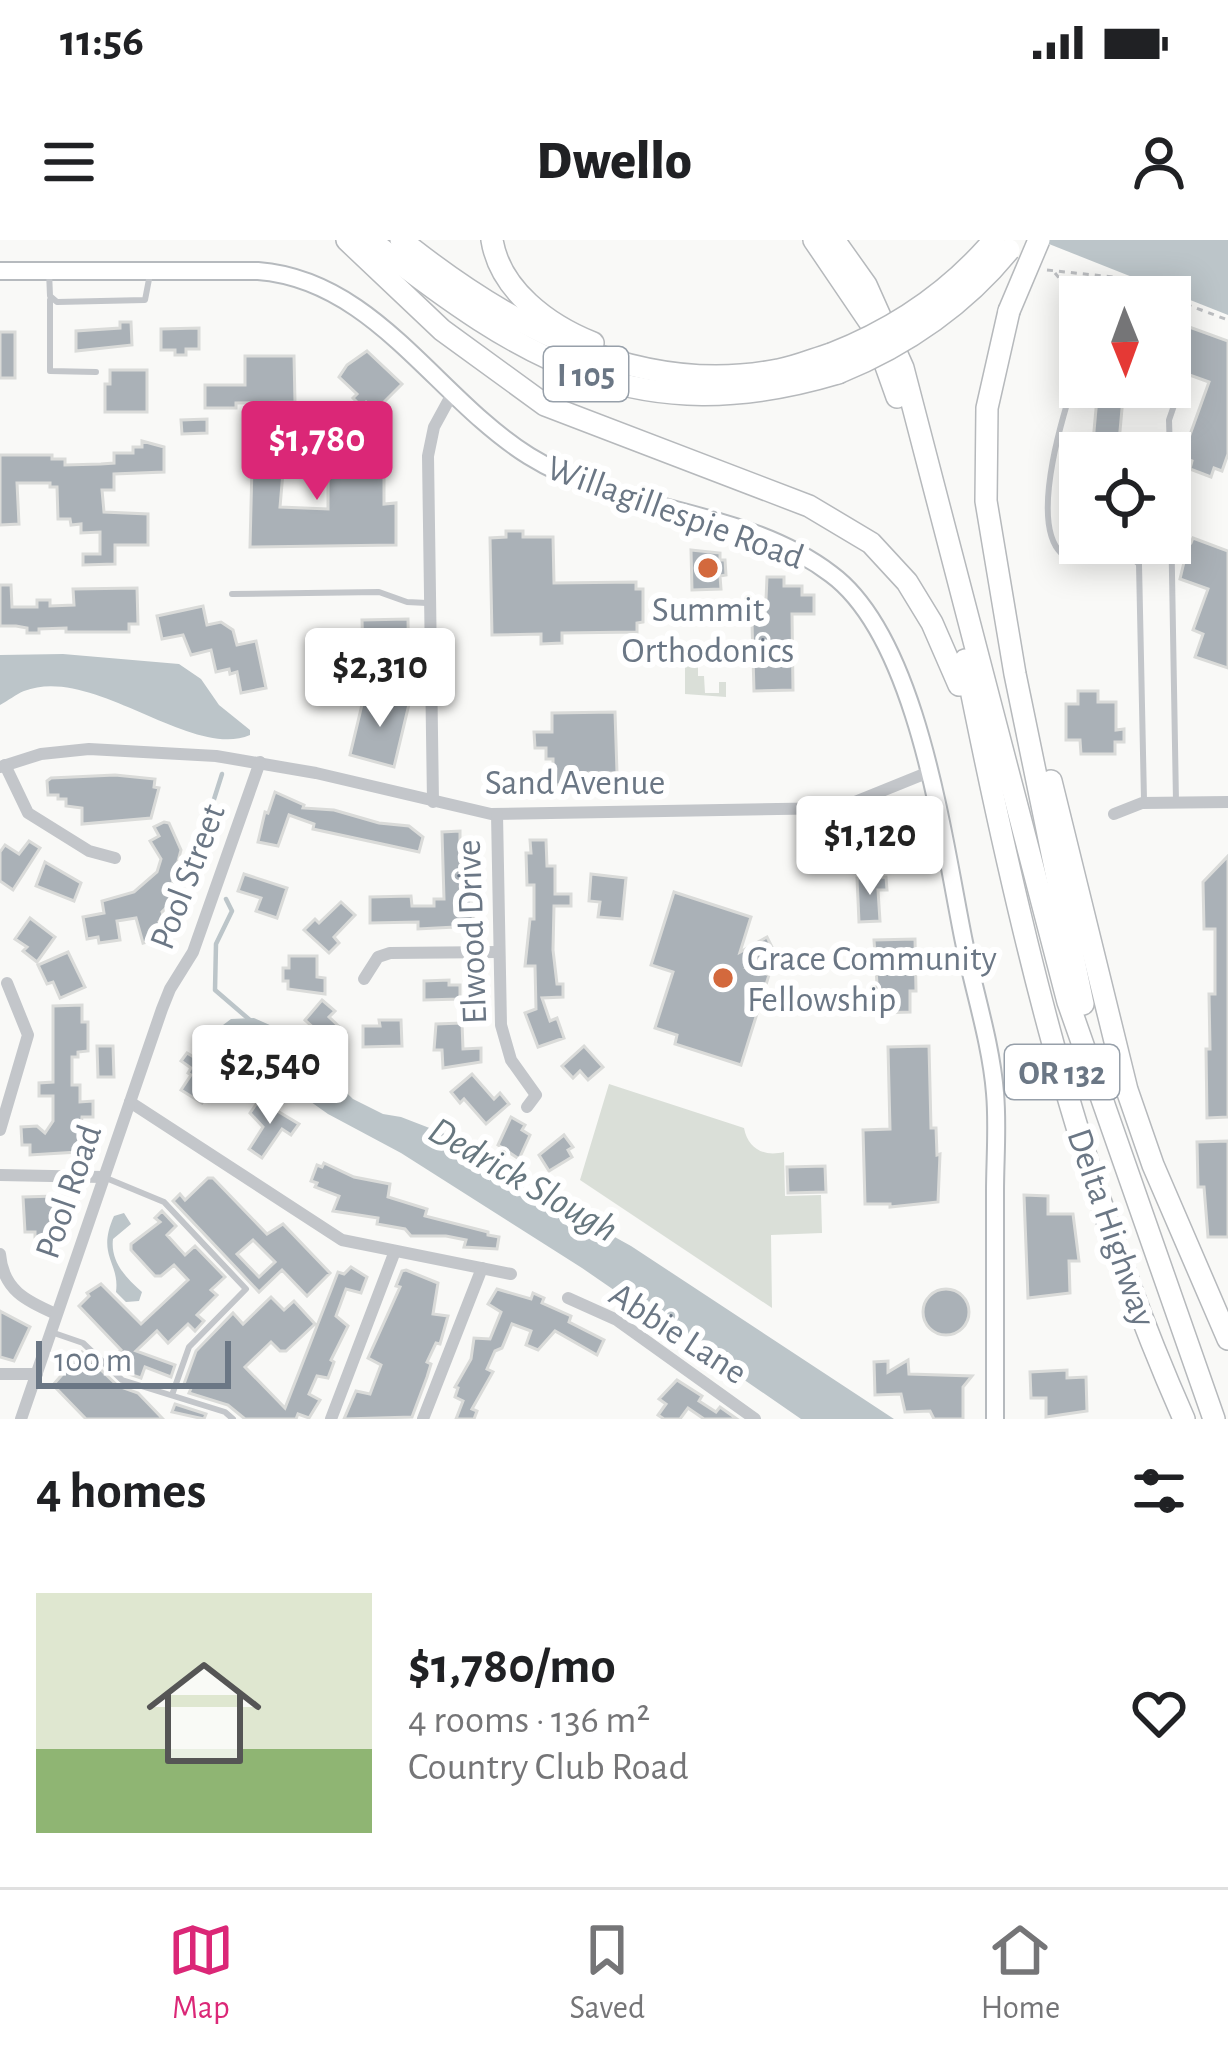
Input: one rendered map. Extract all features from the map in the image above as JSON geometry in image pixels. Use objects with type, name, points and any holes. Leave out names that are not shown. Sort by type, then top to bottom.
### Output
[{"type":"highway","points":[[346,240],[442,330],[545,405],[808,506],[871,543],[907,582],[932,623],[982,753]]},
{"type":"highway","name":"I 105","points":[[370,240],[489,329],[575,371],[645,391],[722,395],[785,389],[834,363],[914,313],[964,273],[994,240]]},
{"type":"highway","name":"I 105","points":[[401,240],[500,313],[582,353],[654,369],[741,374],[834,363],[898,344],[943,314],[996,266],[1016,240]]},
{"type":"highway","points":[[492,240],[505,277],[534,309],[582,338],[654,369]]},
{"type":"highway","points":[[814,240],[871,324],[892,381],[965,661],[982,753]]},
{"type":"highway","points":[[834,240],[866,285],[904,368],[1068,1002],[1104,1111]]},
{"type":"highway","points":[[1039,240],[994,366],[985,436],[986,501],[1006,604],[1127,1090],[1153,1165],[1228,1340]]},
{"type":"highway","points":[[1006,604],[1015,674],[1104,1111]]},
{"type":"highway","name":"Delta Highway","points":[[982,753],[1081,1137],[1182,1419]]},
{"type":"highway","name":"Delta Highway","points":[[1104,1111],[1214,1419]]},
{"type":"highway","points":[[1174,1314],[1223,1419]]},
{"type":"street","name":"Willagillespie Road","points":[[0,271],[272,272],[315,283],[358,307],[452,394],[543,464],[607,490],[756,533],[801,552],[857,597],[894,660],[929,772],[995,1092],[995,1419]]},
{"type":"street","points":[[433,802],[428,448],[452,394]]},
{"type":"street","name":"Sand Avenue","points":[[115,858],[89,851],[28,813],[2,766],[41,754],[89,748],[260,762],[497,814],[840,808],[929,772]]},
{"type":"street","name":"Pool Street","points":[[162,1010],[193,952],[260,762]]},
{"type":"street","points":[[1114,814],[1144,803],[1228,802]]},
{"type":"street","name":"Elwood Drive","points":[[497,814],[498,952],[505,1045],[514,1067],[536,1095],[526,1107]]},
{"type":"street","points":[[364,979],[378,957],[390,953],[498,952]]},
{"type":"street","points":[[0,1130],[28,1044],[25,1019],[7,983]]},
{"type":"street","name":"Pool Road","points":[[21,1419],[162,1010]]},
{"type":"street","points":[[130,1102],[341,1240],[512,1274]]},
{"type":"street","points":[[0,1175],[103,1177]]},
{"type":"street","points":[[331,1419],[394,1250]]},
{"type":"street","points":[[0,1254],[11,1288],[24,1300],[56,1314]]},
{"type":"street","points":[[424,1419],[482,1268]]},
{"type":"street","name":"Abbie Lane","points":[[568,1298],[617,1320],[755,1419]]},
{"type":"street","points":[[0,1374],[37,1374]]},
{"type":"lane","points":[[49,271],[48,367],[56,372],[96,372]]},
{"type":"lane","points":[[50,296],[57,302],[136,302],[147,297],[150,271]]},
{"type":"lane","points":[[1065,408],[1055,438],[1049,535],[1062,554],[1138,564],[1144,803]]},
{"type":"lane","points":[[1172,564],[1176,802]]},
{"type":"lane","points":[[232,594],[379,592],[411,603],[431,603]]},
{"type":"lane","points":[[103,1177],[164,1202],[246,1289],[190,1345],[172,1395]]},
{"type":"lane","points":[[51,1331],[83,1343],[120,1378],[225,1412],[233,1419]]},
{"type":"path","points":[[1041,269],[1113,277],[1228,320]]},
{"type":"path","points":[[1055,272],[1059,277]]},
{"type":"shaded area","points":[[1039,240],[1228,240],[1228,315],[1191,300],[1191,276],[1130,276]]},
{"type":"shaded area","points":[[63,654],[179,664],[201,679],[250,735],[226,739],[199,735],[80,690],[51,686],[24,691],[0,705],[0,655]]},
{"type":"shaded area","points":[[685,664],[698,664],[705,693],[719,693],[719,682],[726,682],[726,697],[685,694]]},
{"type":"shaded area","name":"Dedrick Slough","points":[[254,1018],[281,1030],[353,1099],[458,1139],[528,1189],[631,1246],[894,1419],[801,1419],[582,1268],[401,1153],[328,1114],[225,1041],[223,1025],[231,1019]]},
{"type":"shaded area","points":[[609,1084],[744,1128],[758,1150],[784,1152],[785,1196],[821,1195],[822,1233],[771,1235],[772,1308],[580,1180]]},
{"type":"shaded area","points":[[124,1213],[131,1224],[113,1239],[114,1255],[142,1292],[139,1301],[126,1302],[116,1292],[108,1250],[114,1216]]},
{"type":"building","points":[[120,322],[131,322],[132,345],[76,351],[76,331],[120,328]]},
{"type":"building","points":[[199,328],[199,349],[186,349],[186,355],[161,350],[161,329]]},
{"type":"building","points":[[1191,328],[1228,341],[1228,454],[1222,471],[1214,468],[1211,477],[1191,469],[1191,432],[1209,382],[1191,376]]},
{"type":"building","points":[[0,332],[15,332],[15,378],[0,378]]},
{"type":"building","points":[[367,351],[402,384],[375,411],[366,402],[361,406],[353,398],[357,394],[339,377]]},
{"type":"building","points":[[245,356],[294,356],[295,402],[205,408],[205,385],[245,385]]},
{"type":"building","points":[[110,370],[147,370],[147,412],[105,412]]},
{"type":"building","points":[[1096,408],[1122,408],[1120,432],[1094,432]]},
{"type":"building","points":[[207,419],[207,433],[182,434],[181,420]]},
{"type":"building","points":[[281,423],[285,449],[280,507],[328,509],[328,467],[384,464],[384,504],[396,503],[396,545],[250,547],[253,424]]},
{"type":"building","points":[[142,441],[164,447],[164,472],[114,474],[114,490],[102,490],[104,512],[148,514],[148,545],[115,545],[115,564],[83,565],[83,554],[100,554],[100,532],[81,533],[81,524],[58,519],[57,487],[50,483],[17,483],[19,524],[0,525],[0,455],[52,455],[52,459],[65,459],[65,465],[114,463],[114,453],[133,453]]},
{"type":"building","points":[[506,531],[523,531],[523,537],[553,537],[554,583],[636,582],[636,589],[643,589],[643,622],[637,623],[637,632],[562,633],[562,643],[541,644],[541,634],[492,635],[490,538],[506,537]]},
{"type":"building","points":[[1193,538],[1228,551],[1228,668],[1195,657],[1203,634],[1193,630],[1208,589],[1180,579],[1184,564],[1191,564]]},
{"type":"building","name":"Summit Orthodonics","points":[[691,550],[720,553],[726,575],[720,576],[721,589],[692,590]]},
{"type":"building","points":[[767,577],[784,577],[784,586],[802,586],[802,595],[814,595],[814,614],[792,614],[793,690],[754,691],[752,623],[765,622]]},
{"type":"building","points":[[0,585],[11,585],[12,607],[37,607],[37,600],[50,600],[50,606],[74,605],[73,589],[137,588],[138,624],[129,624],[129,632],[66,632],[66,628],[27,633],[27,628],[0,626]]},
{"type":"building","points":[[203,606],[207,625],[221,622],[233,630],[237,645],[256,641],[266,688],[241,693],[237,672],[216,672],[211,650],[191,655],[183,635],[162,639],[157,616]]},
{"type":"building","points":[[408,619],[409,683],[364,685],[362,620]]},
{"type":"building","points":[[1078,691],[1098,691],[1098,702],[1116,702],[1116,730],[1124,729],[1124,742],[1115,742],[1115,754],[1081,754],[1080,740],[1066,740],[1066,704],[1078,704]]},
{"type":"building","points":[[365,692],[409,704],[394,767],[350,755]]},
{"type":"building","points":[[615,712],[617,773],[589,773],[589,784],[553,785],[553,759],[546,759],[546,748],[535,748],[534,732],[552,732],[552,713]]},
{"type":"building","points":[[115,775],[155,779],[154,787],[159,788],[151,818],[82,824],[82,808],[66,806],[66,799],[48,795],[51,778]]},
{"type":"building","points":[[275,792],[303,808],[409,826],[423,837],[419,852],[313,829],[314,824],[289,815],[278,846],[258,842]]},
{"type":"building","points":[[169,823],[181,850],[172,884],[181,893],[162,912],[163,937],[143,943],[136,918],[117,921],[120,940],[99,943],[98,937],[87,939],[83,917],[104,913],[102,901],[134,892],[157,872],[161,859],[150,841],[159,836],[154,827]]},
{"type":"building","points":[[460,831],[467,861],[462,861],[462,888],[470,888],[474,926],[418,929],[418,922],[370,923],[370,897],[411,896],[412,906],[434,906],[434,899],[444,899],[442,832]]},
{"type":"building","points":[[530,840],[546,840],[547,866],[555,866],[555,894],[571,894],[571,906],[554,906],[553,950],[563,997],[542,998],[550,1021],[557,1018],[564,1038],[538,1047],[525,1013],[536,1009],[535,966],[525,966],[530,919],[534,919],[534,885],[527,885]]},
{"type":"building","points":[[29,841],[40,848],[13,890],[0,881],[0,852],[5,845],[19,854]]},
{"type":"building","points":[[1228,856],[1228,1117],[1207,1118],[1206,1049],[1210,1049],[1209,994],[1215,994],[1215,929],[1204,929],[1203,882]]},
{"type":"building","points":[[45,862],[81,883],[74,901],[36,886]]},
{"type":"building","points":[[244,874],[287,888],[277,918],[256,911],[261,898],[238,891]]},
{"type":"building","points":[[591,874],[626,878],[622,919],[598,917],[600,902],[589,901]]},
{"type":"building","points":[[886,877],[887,890],[878,890],[880,921],[859,922],[857,878]]},
{"type":"building","name":"Grace Community Fellowship","points":[[674,892],[751,917],[740,952],[767,937],[775,953],[747,968],[769,975],[741,1065],[675,1044],[677,1035],[655,1028],[673,972],[651,965]]},
{"type":"building","points":[[341,902],[355,915],[334,937],[339,943],[329,953],[304,930]]},
{"type":"building","points":[[30,918],[55,937],[37,962],[15,939]]},
{"type":"building","points":[[915,939],[916,991],[910,991],[910,1012],[879,1013],[874,940]]},
{"type":"building","points":[[68,952],[85,987],[60,998],[38,965]]},
{"type":"building","points":[[289,956],[317,956],[317,977],[325,978],[325,994],[288,989],[283,968],[289,968]]},
{"type":"building","points":[[449,980],[449,985],[460,985],[460,999],[424,1000],[424,981]]},
{"type":"building","points":[[322,1000],[335,1011],[329,1017],[346,1033],[334,1046],[305,1020]]},
{"type":"building","points":[[82,1005],[82,1022],[88,1022],[88,1051],[72,1057],[72,1085],[80,1085],[80,1102],[93,1101],[93,1117],[82,1117],[78,1152],[30,1155],[30,1145],[22,1145],[21,1127],[37,1126],[45,1133],[53,1121],[53,1096],[39,1096],[39,1083],[53,1082],[53,1006]]},
{"type":"building","points":[[379,1020],[401,1020],[402,1046],[363,1047],[363,1026],[380,1026]]},
{"type":"building","points":[[462,1023],[463,1049],[481,1048],[481,1062],[443,1068],[442,1050],[434,1050],[436,1024]]},
{"type":"building","points":[[97,1046],[113,1046],[114,1077],[98,1077]]},
{"type":"building","points":[[584,1046],[603,1067],[588,1080],[580,1071],[573,1078],[562,1066]]},
{"type":"building","points":[[929,1046],[931,1128],[936,1128],[940,1154],[938,1202],[890,1207],[865,1204],[863,1130],[890,1129],[888,1047]]},
{"type":"building","points":[[202,1052],[220,1063],[202,1103],[181,1090],[191,1068],[181,1061],[187,1053],[197,1059]]},
{"type":"building","points":[[472,1074],[494,1099],[500,1093],[509,1104],[486,1124],[464,1099],[460,1103],[451,1092]]},
{"type":"building","points":[[259,1100],[299,1124],[291,1135],[282,1129],[262,1158],[249,1149],[263,1127],[250,1113]]},
{"type":"building","points":[[511,1117],[525,1125],[522,1130],[530,1135],[519,1159],[498,1145]]},
{"type":"building","points":[[564,1135],[573,1147],[568,1150],[572,1157],[549,1171],[539,1155]]},
{"type":"building","points":[[1228,1141],[1228,1237],[1208,1237],[1204,1187],[1198,1187],[1197,1142]]},
{"type":"building","points":[[324,1163],[354,1177],[390,1184],[388,1197],[427,1209],[425,1216],[499,1237],[497,1249],[464,1247],[466,1240],[446,1236],[411,1236],[405,1229],[377,1224],[378,1218],[333,1211],[339,1196],[311,1181],[317,1165]]},
{"type":"building","points":[[825,1166],[826,1192],[788,1193],[787,1167]]},
{"type":"building","points":[[213,1178],[267,1234],[283,1224],[330,1273],[307,1296],[282,1270],[259,1292],[173,1201],[180,1194],[185,1200]],"holes":[[[253,1240],[275,1262],[259,1277],[237,1254]]]},
{"type":"building","points":[[1024,1195],[1048,1196],[1048,1214],[1073,1214],[1079,1261],[1069,1261],[1070,1293],[1028,1298]]},
{"type":"building","points":[[23,1197],[63,1198],[61,1235],[35,1237],[35,1232],[25,1232]]},
{"type":"building","points":[[162,1211],[176,1226],[167,1235],[185,1255],[195,1246],[225,1277],[211,1290],[217,1295],[197,1315],[204,1321],[195,1331],[188,1324],[168,1343],[157,1331],[136,1351],[175,1365],[171,1377],[145,1367],[141,1378],[126,1373],[111,1359],[121,1350],[79,1306],[101,1284],[141,1324],[188,1280],[174,1265],[155,1276],[131,1250],[131,1244],[160,1222],[155,1218]]},
{"type":"building","points":[[351,1267],[367,1277],[361,1293],[346,1289],[336,1316],[348,1326],[331,1360],[328,1378],[317,1376],[309,1394],[320,1400],[309,1418],[298,1414],[296,1419],[245,1419],[228,1405],[189,1393],[192,1386],[184,1384],[196,1351],[233,1313],[243,1324],[271,1297],[284,1310],[294,1301],[315,1324],[286,1351],[271,1342],[245,1367],[285,1408],[338,1272],[344,1274]]},
{"type":"building","points":[[406,1270],[438,1283],[433,1314],[448,1316],[440,1344],[436,1343],[427,1362],[431,1364],[412,1417],[344,1419],[356,1391],[370,1394],[381,1365],[368,1358]]},
{"type":"building","points":[[497,1289],[544,1298],[542,1303],[571,1316],[569,1322],[604,1340],[597,1355],[555,1331],[538,1350],[526,1345],[531,1331],[512,1324],[487,1369],[493,1372],[472,1409],[477,1411],[474,1419],[456,1419],[463,1401],[455,1397],[455,1387],[471,1359],[474,1338],[490,1339],[501,1312],[488,1304]]},
{"type":"building","points":[[946,1289],[962,1296],[969,1312],[962,1328],[946,1335],[930,1328],[923,1312],[930,1296]]},
{"type":"building","points":[[0,1311],[30,1327],[14,1361],[0,1357]]},
{"type":"building","points":[[82,1352],[118,1386],[138,1393],[163,1419],[86,1419],[53,1385]]},
{"type":"building","points":[[908,1360],[909,1374],[972,1376],[963,1387],[963,1419],[934,1419],[930,1411],[905,1412],[901,1394],[875,1395],[874,1362],[888,1361],[888,1372]]},
{"type":"building","points":[[1067,1370],[1067,1378],[1086,1377],[1087,1411],[1046,1417],[1046,1398],[1031,1398],[1030,1372]]},
{"type":"building","points":[[677,1380],[702,1396],[699,1401],[737,1419],[704,1419],[688,1408],[680,1419],[664,1419],[658,1415],[666,1404],[659,1399]]},
{"type":"building","points":[[175,1404],[206,1414],[204,1419],[172,1412]]},
{"type":"waterway","name":"Dedrick Slough","points":[[190,875],[222,774]]},
{"type":"waterway","name":"Dedrick Slough","points":[[226,899],[232,911],[216,944],[215,990],[251,1021]]},
{"type":"place","name":"Summit Orthodonics","points":[[708,568]]},
{"type":"place","name":"Grace Community Fellowship","points":[[723,978]]}]
